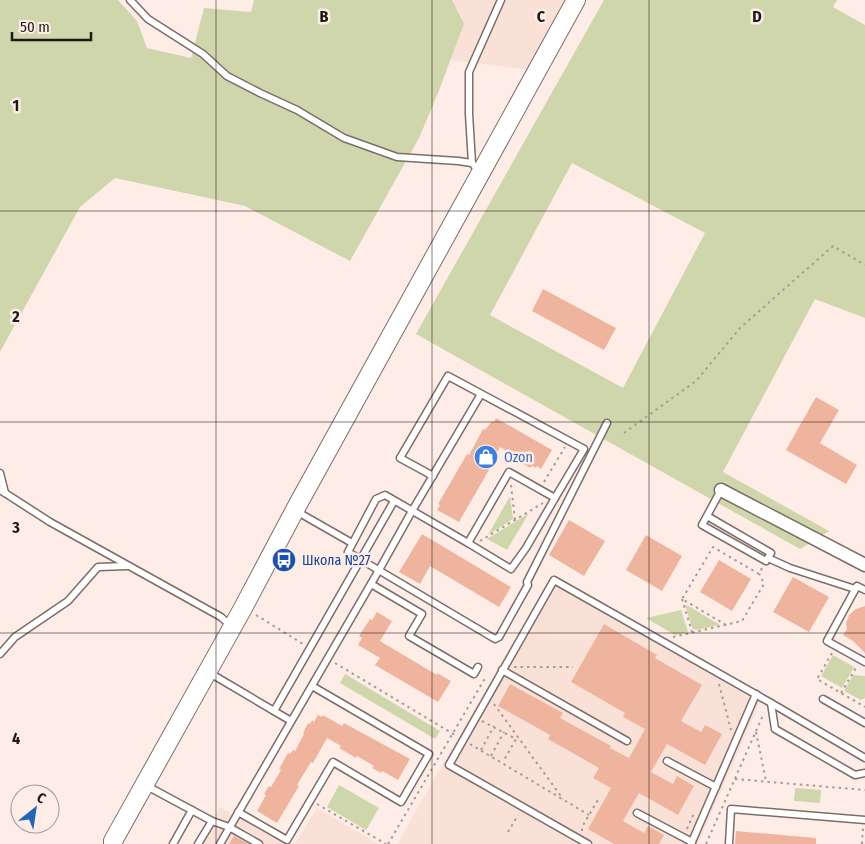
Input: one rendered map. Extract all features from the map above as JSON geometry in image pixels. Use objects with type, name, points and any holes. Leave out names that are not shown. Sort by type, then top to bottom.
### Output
[{"type":"street","points":[[112,843],[243,608],[477,169],[576,0]]},
{"type":"street","points":[[722,490],[865,565]]},
{"type":"lane","points":[[130,0],[148,19],[203,54],[227,76],[297,110],[344,138],[397,157],[458,161],[477,169]]},
{"type":"lane","points":[[477,169],[469,114],[469,72],[501,0]]},
{"type":"lane","points":[[432,476],[400,458],[448,376],[584,449],[526,548],[511,569],[385,495],[376,499],[352,543],[348,552],[495,639],[499,637],[528,586],[527,582],[607,424]]},
{"type":"lane","points":[[220,844],[481,394]]},
{"type":"lane","points":[[470,544],[510,472],[554,498]]},
{"type":"lane","points":[[0,473],[3,491],[50,522],[221,617],[232,627]]},
{"type":"lane","points":[[722,490],[702,525],[767,560],[855,589]]},
{"type":"lane","points":[[274,711],[394,501]]},
{"type":"lane","points":[[295,510],[352,543]]},
{"type":"lane","points":[[707,516],[771,553],[767,560]]},
{"type":"lane","points":[[0,654],[15,637],[68,601],[98,568],[128,566]]},
{"type":"lane","points":[[588,844],[449,765],[554,580],[865,758]]},
{"type":"lane","points":[[371,584],[422,614],[409,636],[474,674],[478,667]]},
{"type":"lane","points":[[865,590],[857,586],[827,641],[865,662]]},
{"type":"lane","points":[[503,668],[627,741]]},
{"type":"lane","points":[[207,671],[291,721]]},
{"type":"lane","points":[[238,812],[287,840],[332,762],[401,802],[429,754],[312,686]]},
{"type":"lane","points":[[637,813],[691,843],[756,694]]},
{"type":"lane","points":[[823,699],[865,723]]},
{"type":"lane","points":[[770,702],[775,729],[855,775],[865,773]]},
{"type":"lane","points":[[667,761],[716,787]]},
{"type":"lane","points":[[144,785],[259,844]]},
{"type":"lane","points":[[728,844],[731,809],[864,820]]},
{"type":"lane","points":[[173,844],[192,810]]},
{"type":"lane","points":[[198,844],[212,821]]},
{"type":"path","points":[[624,433],[696,381],[740,328],[833,246],[865,265]]},
{"type":"path","points":[[540,490],[568,441]]},
{"type":"path","points":[[510,472],[515,520]]},
{"type":"path","points":[[470,544],[554,498]]},
{"type":"path","points":[[671,637],[742,621],[764,584],[760,575],[713,547],[682,599],[692,632]]},
{"type":"path","points":[[759,574],[767,560]]},
{"type":"path","points":[[682,599],[726,625]]},
{"type":"path","points":[[243,608],[309,647]]},
{"type":"path","points":[[832,652],[817,679],[865,707]]},
{"type":"path","points":[[328,658],[589,815]]},
{"type":"path","points":[[841,693],[857,666]]},
{"type":"path","points":[[503,668],[573,667]]},
{"type":"path","points":[[716,672],[731,730]]},
{"type":"path","points":[[310,800],[387,844],[484,680],[474,674]]},
{"type":"path","points":[[488,696],[564,800]]},
{"type":"path","points":[[706,844],[770,702]]},
{"type":"path","points":[[476,717],[516,739],[503,763]]},
{"type":"path","points":[[481,750],[494,726]]},
{"type":"path","points":[[491,756],[504,732]]},
{"type":"path","points":[[756,732],[766,782]]},
{"type":"path","points":[[735,779],[865,790]]},
{"type":"path","points":[[582,827],[599,798]]},
{"type":"path","points":[[508,832],[523,807]]},
{"type":"path","points":[[862,844],[864,820]]},
{"type":"shaded area","points":[[288,0],[567,0],[530,70],[451,60],[279,68]]},
{"type":"shaded area","points":[[552,574],[762,698],[698,844],[397,844]]},
{"type":"shaded area","points":[[220,807],[284,844],[200,844]]},
{"type":"shaded area","points":[[317,808],[379,844],[295,844]]},
{"type":"green space","points":[[0,0],[118,0],[137,21],[147,48],[191,58],[204,8],[251,12],[254,0],[452,0],[464,24],[419,138],[350,261],[245,206],[115,178],[80,207],[0,352]]},
{"type":"green space","points":[[604,0],[837,0],[833,7],[865,25],[865,318],[815,299],[723,472],[829,531],[800,549],[416,334]],"holes":[[[572,163],[705,233],[623,388],[490,315]]]},
{"type":"green space","points":[[510,496],[513,519],[488,535]]},
{"type":"green space","points":[[529,513],[507,550],[487,539]]},
{"type":"green space","points":[[685,604],[720,625],[696,630],[692,628]]},
{"type":"green space","points":[[681,610],[688,632],[675,635],[646,618]]},
{"type":"green space","points":[[833,655],[854,667],[842,688],[821,676]]},
{"type":"green space","points":[[345,674],[440,731],[435,739],[340,683]]},
{"type":"green space","points":[[853,675],[865,676],[865,698],[861,700],[844,691]]},
{"type":"green space","points":[[339,785],[379,808],[366,830],[327,807]]},
{"type":"green space","points":[[795,788],[821,790],[820,803],[794,801]]},
{"type":"building","points":[[543,289],[616,328],[604,350],[532,311]]},
{"type":"building","points":[[816,397],[839,410],[820,443],[857,465],[846,484],[786,450]]},
{"type":"building","points":[[496,418],[552,450],[541,469],[537,466],[536,468],[532,466],[530,468],[500,447],[493,463],[459,522],[437,510],[440,505],[438,504],[483,429],[485,430]]},
{"type":"building","points":[[569,520],[605,541],[584,576],[549,555]]},
{"type":"building","points":[[422,534],[511,587],[499,607],[430,566],[420,584],[399,572]]},
{"type":"building","points":[[646,535],[682,556],[662,591],[626,570]]},
{"type":"building","points":[[719,560],[751,579],[732,611],[700,592]]},
{"type":"building","points":[[793,577],[829,597],[809,632],[773,612]]},
{"type":"building","points":[[865,606],[865,653],[853,641],[843,635],[847,629],[846,624],[849,615],[856,609]]},
{"type":"building","points":[[377,612],[392,621],[380,641],[437,675],[437,673],[451,681],[438,702],[375,665],[380,658],[358,645],[362,638],[359,636]]},
{"type":"building","points":[[604,624],[657,655],[655,658],[702,685],[681,721],[701,732],[705,725],[722,734],[705,765],[667,744],[651,772],[673,784],[677,776],[694,786],[678,815],[639,793],[623,821],[644,833],[648,826],[664,835],[659,844],[614,844],[588,829],[611,788],[593,778],[599,768],[548,739],[550,735],[498,706],[510,684],[563,713],[560,718],[629,758],[645,729],[623,717],[625,713],[571,682]]},
{"type":"building","points":[[318,715],[322,717],[323,715],[342,726],[344,723],[410,759],[398,780],[372,768],[374,766],[339,748],[341,746],[327,738],[313,763],[311,762],[297,785],[299,786],[277,823],[257,811],[266,795],[264,794],[269,786],[271,787],[281,770],[279,769],[288,753],[290,754],[293,750],[295,751],[308,723],[310,724],[312,720],[314,722]]},
{"type":"building","points":[[736,831],[816,838],[816,844],[735,844]]},
{"type":"building","points":[[234,836],[249,844],[229,844]]},
{"type":"place","name":"Ozon","points":[[486,457]]},
{"type":"place","name":"Школа №27","points":[[284,560]]}]
